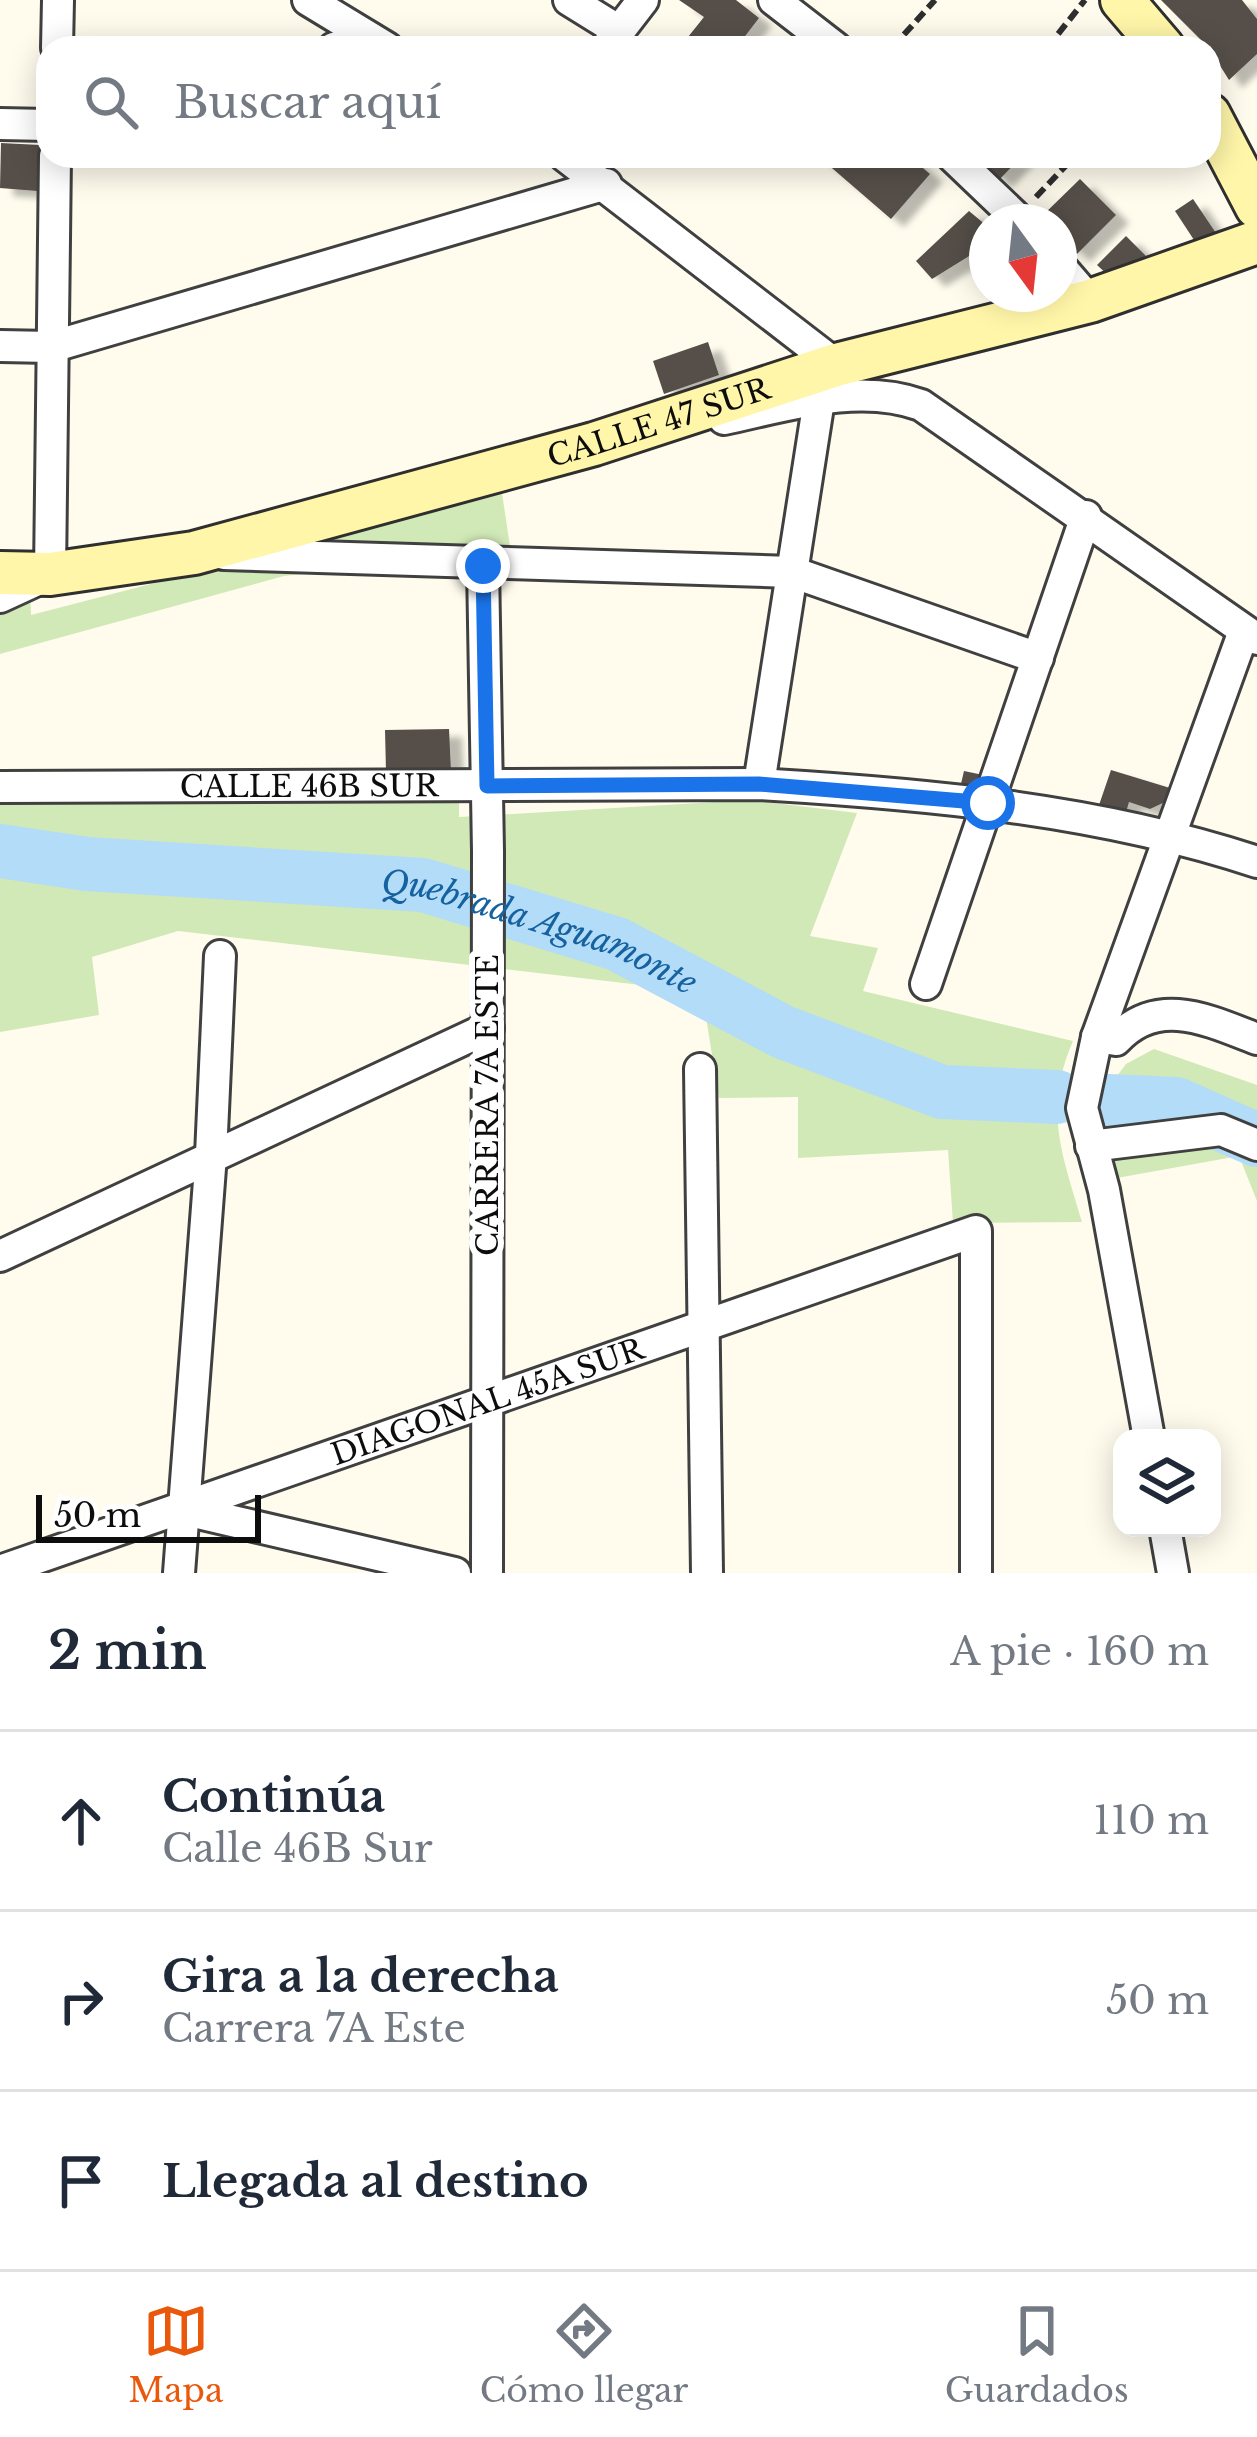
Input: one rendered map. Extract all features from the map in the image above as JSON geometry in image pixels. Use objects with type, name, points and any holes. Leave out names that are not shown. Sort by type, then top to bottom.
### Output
[{"type":"street","points":[[57,36],[58,0]]},
{"type":"street","points":[[308,0],[367,36]]},
{"type":"street","points":[[569,0],[609,36]]},
{"type":"street","points":[[616,36],[643,0]]},
{"type":"street","points":[[774,0],[820,36]]},
{"type":"street","points":[[1122,0],[1152,36]]},
{"type":"street","points":[[0,124],[36,125]]},
{"type":"street","points":[[1221,139],[1257,207]]},
{"type":"street","points":[[50,574],[55,168]]},
{"type":"street","points":[[583,168],[828,382],[921,405],[1250,635],[1166,836],[1097,1037],[1082,1108],[1147,1429]]},
{"type":"street","points":[[965,168],[1002,204]]},
{"type":"street","points":[[0,346],[51,347],[606,184]]},
{"type":"street","name":"CALLE 47 SUR","points":[[0,573],[50,574],[194,553],[828,382],[1090,301],[1257,242]]},
{"type":"street","points":[[1077,286],[1090,301]]},
{"type":"street","points":[[759,784],[828,382]]},
{"type":"street","points":[[926,984],[1086,516]]},
{"type":"street","points":[[194,553],[483,566],[792,572],[1038,658]]},
{"type":"street","name":"CARRERA 7A ESTE","points":[[483,566],[488,851],[487,1573]]},
{"type":"street","name":"CALLE 47 SUR","points":[[0,597],[50,574]]},
{"type":"street","name":"CALLE 46B SUR","points":[[0,787],[759,784],[988,803],[1166,836],[1257,862]]},
{"type":"street","points":[[179,1573],[211,1155],[220,956]]},
{"type":"street","points":[[1097,1037],[1116,1040],[1139,1019],[1166,1012],[1257,1039]]},
{"type":"street","points":[[0,1256],[488,1028]]},
{"type":"street","points":[[700,1069],[707,1573]]},
{"type":"street","points":[[1091,1146],[1221,1130],[1257,1145]]},
{"type":"street","name":"DIAGONAL 45A SUR","points":[[0,1571],[976,1231],[976,1573]]},
{"type":"street","points":[[181,1509],[455,1573]]},
{"type":"street","points":[[1167,1537],[1173,1573]]},
{"type":"path","points":[[903,36],[935,0]]},
{"type":"path","points":[[1056,36],[1085,0]]},
{"type":"path","points":[[1033,204],[1064,168]]},
{"type":"green space","points":[[502,493],[511,553],[284,576],[0,654],[0,588],[30,588],[31,615]]},
{"type":"green space","points":[[0,771],[459,775],[459,817],[750,800],[857,813],[810,936],[878,948],[863,991],[1073,1041],[1057,1110],[1062,1153],[1082,1222],[953,1223],[948,1150],[798,1158],[798,1097],[719,1098],[704,1005],[675,989],[178,931],[92,957],[99,1015],[0,1032]]},
{"type":"green space","points":[[1154,1049],[1257,1085],[1257,1201],[1239,1156],[1117,1178],[1106,1091],[1126,1064]]},
{"type":"building","points":[[679,0],[736,0],[759,18],[745,36],[689,36],[704,17]]},
{"type":"building","points":[[1161,0],[1242,0],[1257,19],[1257,54],[1229,80],[1221,67],[1221,36],[1197,36]]},
{"type":"building","points":[[1,143],[36,145],[37,191],[0,188]]},
{"type":"building","points":[[832,168],[923,168],[930,174],[891,219]]},
{"type":"building","points":[[986,168],[1010,168],[999,180]]},
{"type":"building","points":[[1080,179],[1116,215],[1077,254],[1077,204],[1054,204]]},
{"type":"building","points":[[1193,199],[1216,233],[1194,240],[1175,211]]},
{"type":"building","points":[[969,211],[969,256],[932,279],[916,261]]},
{"type":"building","points":[[1126,236],[1146,256],[1111,278],[1097,265]]},
{"type":"building","points":[[708,342],[719,375],[664,394],[653,361]]},
{"type":"building","points":[[449,729],[451,771],[386,772],[385,730]]},
{"type":"building","points":[[1111,770],[1170,788],[1165,802],[1150,809],[1129,802],[1125,816],[1098,808]]},
{"type":"building","points":[[964,771],[988,776],[984,794],[960,788]]},
{"type":"waterway","name":"Quebrada Aguamonte","points":[[0,851],[87,864],[423,885],[617,944],[783,1032],[942,1092],[1057,1097]]},
{"type":"waterway","points":[[1109,1101],[1176,1104],[1257,1140]]},
{"type":"route","points":[[483,566],[487,786],[759,784],[988,803]]}]
